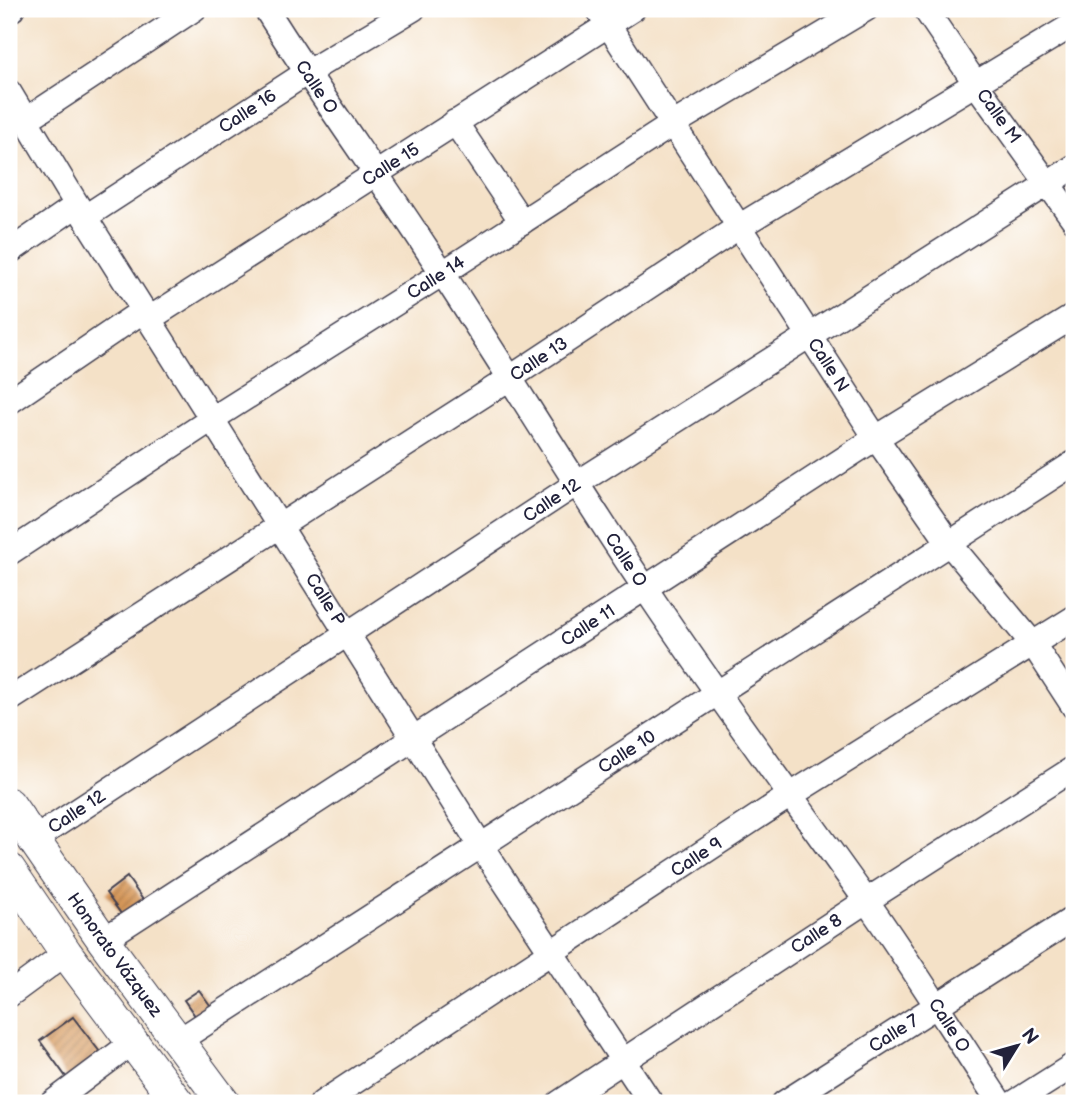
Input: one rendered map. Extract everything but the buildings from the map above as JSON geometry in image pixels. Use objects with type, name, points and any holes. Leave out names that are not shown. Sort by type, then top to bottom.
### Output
[{"type":"street","points":[[26,120],[194,9]]},
{"type":"street","name":"Calle O","points":[[266,9],[306,74],[377,173],[443,273],[645,589],[789,796],[866,901],[1000,1103]]},
{"type":"street","name":"Calle 16","points":[[9,252],[413,9]]},
{"type":"street","name":"Calle 15","points":[[9,402],[377,173],[455,122],[603,16],[633,9]]},
{"type":"street","name":"Calle 14","points":[[9,553],[212,419],[673,124],[866,9]]},
{"type":"street","name":"Calle M","points":[[925,9],[1074,220]]},
{"type":"street","name":"Calle N","points":[[603,16],[876,439],[949,543],[1033,644],[1074,707]]},
{"type":"street","name":"Calle 13","points":[[9,700],[510,378],[740,226],[1074,24]]},
{"type":"street","name":"Calle P","points":[[10,96],[481,846],[651,1103]]},
{"type":"street","points":[[455,122],[522,222]]},
{"type":"street","name":"Calle 12","points":[[33,840],[576,484],[1074,167]]},
{"type":"street","name":"Calle 11","points":[[103,940],[876,439],[1074,316]]},
{"type":"street","name":"Calle 10","points":[[178,1041],[1074,463]]},
{"type":"street","name":"Calle 9","points":[[322,1103],[789,796],[1074,618]]},
{"type":"street","name":"Calle 8","points":[[559,1103],[1074,768]]},
{"type":"street","name":"Honorato Vázquez","points":[[9,804],[103,940],[224,1103]]},
{"type":"street","points":[[9,869],[66,953],[178,1103]]},
{"type":"street","name":"Calle 7","points":[[784,1103],[1074,918]]},
{"type":"street","points":[[9,995],[66,953]]},
{"type":"street","points":[[52,1103],[132,1043]]},
{"type":"street","points":[[1014,1103],[1074,1065]]}]
